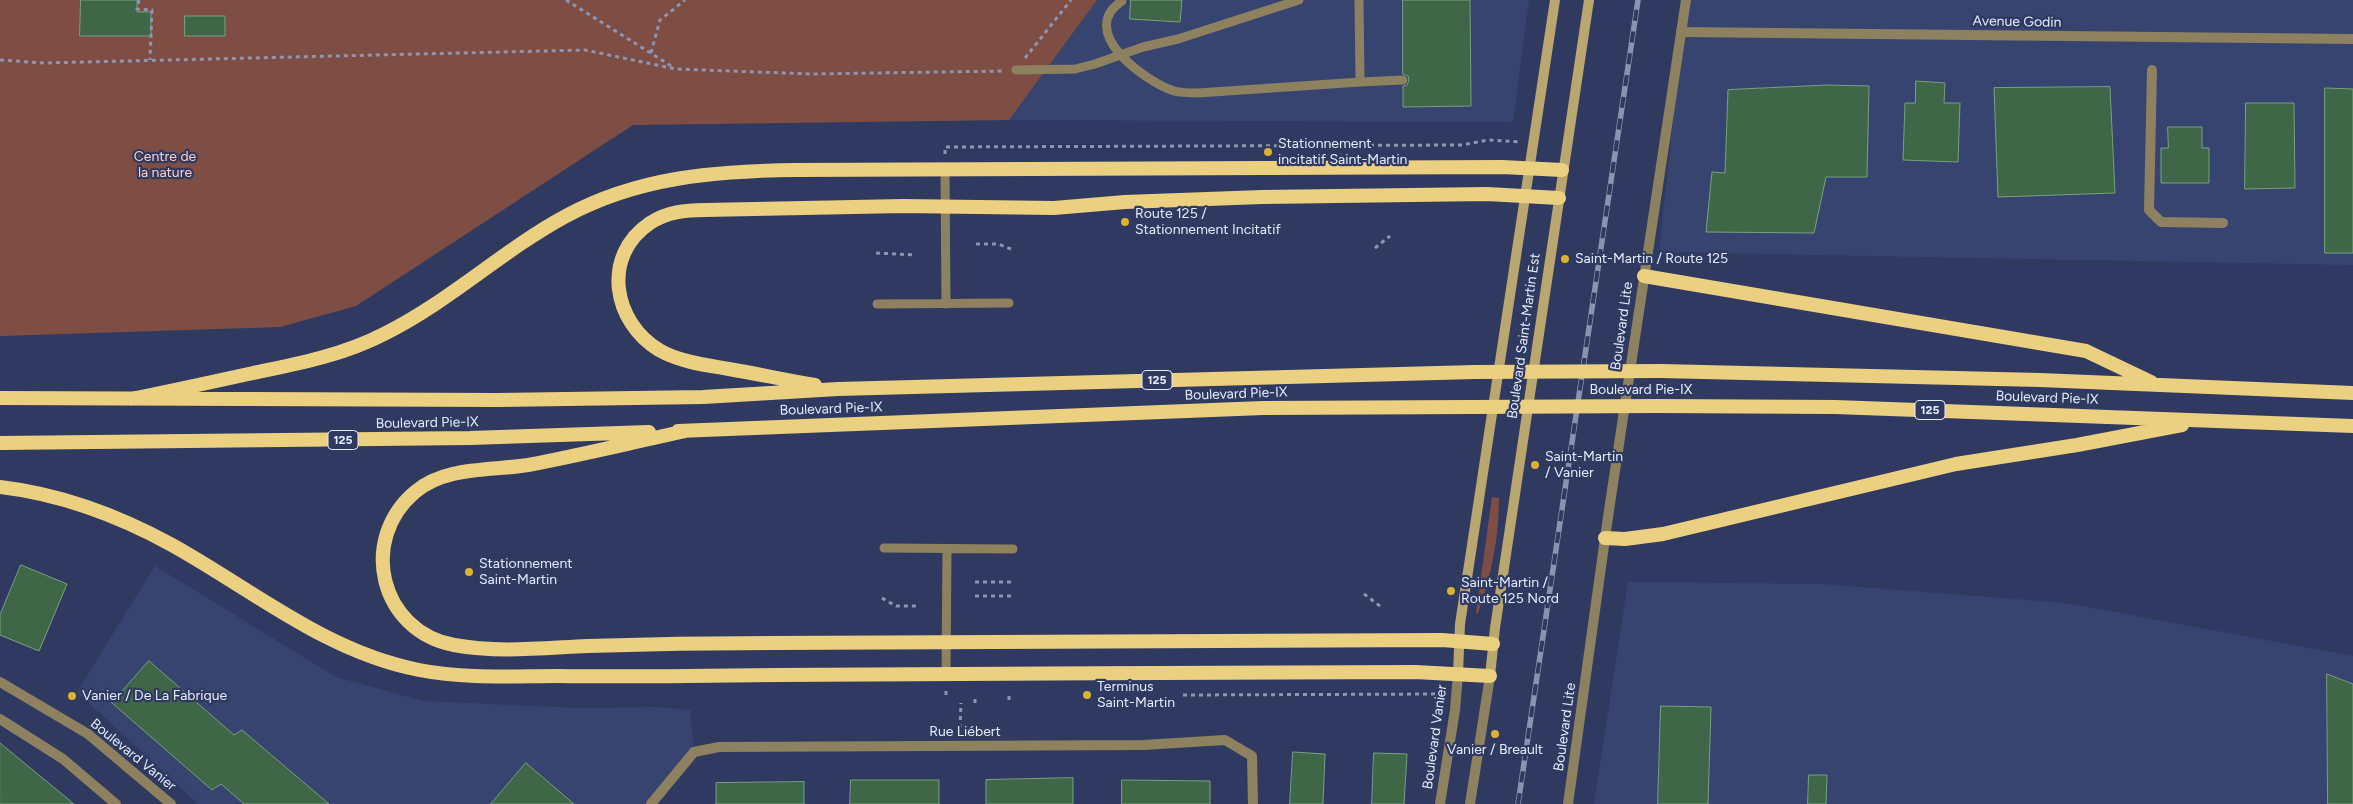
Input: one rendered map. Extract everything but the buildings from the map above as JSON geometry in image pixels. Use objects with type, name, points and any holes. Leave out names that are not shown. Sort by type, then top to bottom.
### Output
[{"type":"highway","points":[[131,399],[309,362],[361,344],[411,319],[565,216],[600,200],[642,186],[684,176],[724,172],[945,170],[1530,167],[1562,170]]},
{"type":"highway","points":[[838,389],[692,362],[672,356],[651,344],[634,328],[620,299],[618,277],[628,247],[638,234],[651,223],[665,215],[680,211],[945,207],[1054,208],[1125,202],[1262,197],[1487,194],[1559,198]]},
{"type":"highway","points":[[1644,276],[2086,351],[2159,385]]},
{"type":"highway","name":"Boulevard Pie-IX","points":[[0,398],[703,397],[838,389],[1475,372],[1660,372],[2040,380],[2353,393]]},
{"type":"highway","name":"Boulevard Pie-IX","points":[[0,443],[470,438],[1254,409],[1470,406],[1834,407],[2353,426]]},
{"type":"highway","points":[[1605,538],[1625,539],[1663,534],[1956,464],[2077,445],[2205,420]]},
{"type":"highway","points":[[686,431],[524,465],[456,474],[425,484],[410,496],[397,513],[384,544],[384,575],[392,603],[408,621],[427,636],[449,644],[483,649],[657,644],[947,642],[1459,640],[1493,644]]},
{"type":"highway","points":[[0,487],[53,497],[126,522],[173,546],[322,636],[367,656],[415,669],[450,674],[490,676],[1458,674],[1490,676]]},
{"type":"main road","name":"Boulevard Saint-Martin Est","points":[[1458,674],[1459,640],[1554,0]]},
{"type":"main road","name":"Boulevard Saint-Martin Est","points":[[1490,676],[1493,644],[1562,170],[1589,0]]},
{"type":"street","name":"Boulevard Lite","points":[[1568,804],[1605,538],[1686,0]]},
{"type":"street","name":"Avenue Godin","points":[[1681,32],[2353,39]]},
{"type":"street","points":[[2152,70],[2149,210],[2161,222],[2223,223]]},
{"type":"street","name":"Boulevard Vanier","points":[[1440,804],[1455,710],[1458,674]]},
{"type":"street","points":[[1470,804],[1490,676]]},
{"type":"street","name":"Boulevard Vanier","points":[[0,682],[88,734],[171,804]]},
{"type":"street","points":[[0,719],[63,759],[116,804]]},
{"type":"street","name":"Rue Liébert","points":[[651,804],[694,752],[719,748],[1143,745],[1225,740],[1252,756],[1253,804]]},
{"type":"lane","points":[[1016,70],[1075,69],[1143,47],[1178,39],[1299,0]]},
{"type":"lane","points":[[1359,0],[1360,82]]},
{"type":"lane","points":[[1122,1],[1112,8],[1109,13],[1109,39],[1119,55],[1142,74],[1174,91],[1187,93],[1403,80]]},
{"type":"lane","points":[[945,170],[946,304]]},
{"type":"lane","points":[[876,304],[1009,303]]},
{"type":"lane","points":[[884,548],[1012,549]]},
{"type":"lane","points":[[946,674],[947,549]]},
{"type":"path","points":[[139,0],[137,9],[152,10],[150,60]]},
{"type":"path","points":[[566,0],[676,69]]},
{"type":"path","points":[[652,53],[660,20],[686,0]]},
{"type":"path","points":[[0,60],[44,63],[585,50],[676,69],[812,74],[1016,70],[1071,0]]},
{"type":"path","points":[[945,153],[945,147],[1462,146],[1483,140],[1508,141]]},
{"type":"path","points":[[1375,248],[1390,236]]},
{"type":"path","points":[[976,244],[998,244],[1011,250]]},
{"type":"path","points":[[876,253],[916,255]]},
{"type":"path","points":[[975,582],[1012,582]]},
{"type":"path","points":[[1364,594],[1380,606]]},
{"type":"path","points":[[975,596],[1011,596]]},
{"type":"path","points":[[882,598],[896,606],[918,606]]},
{"type":"path","points":[[1183,695],[1418,693]]},
{"type":"path","points":[[975,696],[975,703]]},
{"type":"path","points":[[1009,696],[1009,704]]},
{"type":"path","points":[[960,728],[961,703]]},
{"type":"shaded area","points":[[1097,0],[1529,0],[1513,122],[1009,120]]},
{"type":"shaded area","points":[[1686,0],[2353,0],[2353,265],[1659,252]]},
{"type":"shaded area","points":[[155,566],[336,677],[423,701],[578,708],[657,707],[690,710],[694,752],[651,804],[198,804],[77,692]]},
{"type":"shaded area","points":[[1628,582],[1821,584],[2065,603],[2353,656],[2353,804],[1594,804]]},
{"type":"green space","name":"Centre de la nature","points":[[0,0],[1097,0],[1009,120],[633,125],[356,306],[280,327],[0,336]]},
{"type":"green space","points":[[1492,497],[1499,498],[1496,542],[1487,585],[1478,613],[1476,613]]},
{"type":"railway","points":[[1518,804],[1638,0]]},
{"type":"place","name":"Stationnement incitatif Saint-Martin","points":[[1268,152]]},
{"type":"place","name":"Route 125 / Stationnement Incitatif","points":[[1125,222]]},
{"type":"place","name":"Saint-Martin / Route 125","points":[[1565,259]]},
{"type":"place","name":"Saint-Martin / Vanier","points":[[1535,465]]},
{"type":"place","name":"Stationnement Saint-Martin","points":[[469,572]]},
{"type":"place","name":"Saint-Martin / Route 125 Nord","points":[[1451,591]]},
{"type":"place","name":"Terminus Saint-Martin","points":[[1087,695]]},
{"type":"place","name":"Vanier / De La Fabrique","points":[[72,696]]},
{"type":"place","name":"Vanier / Breault","points":[[1495,734]]}]
